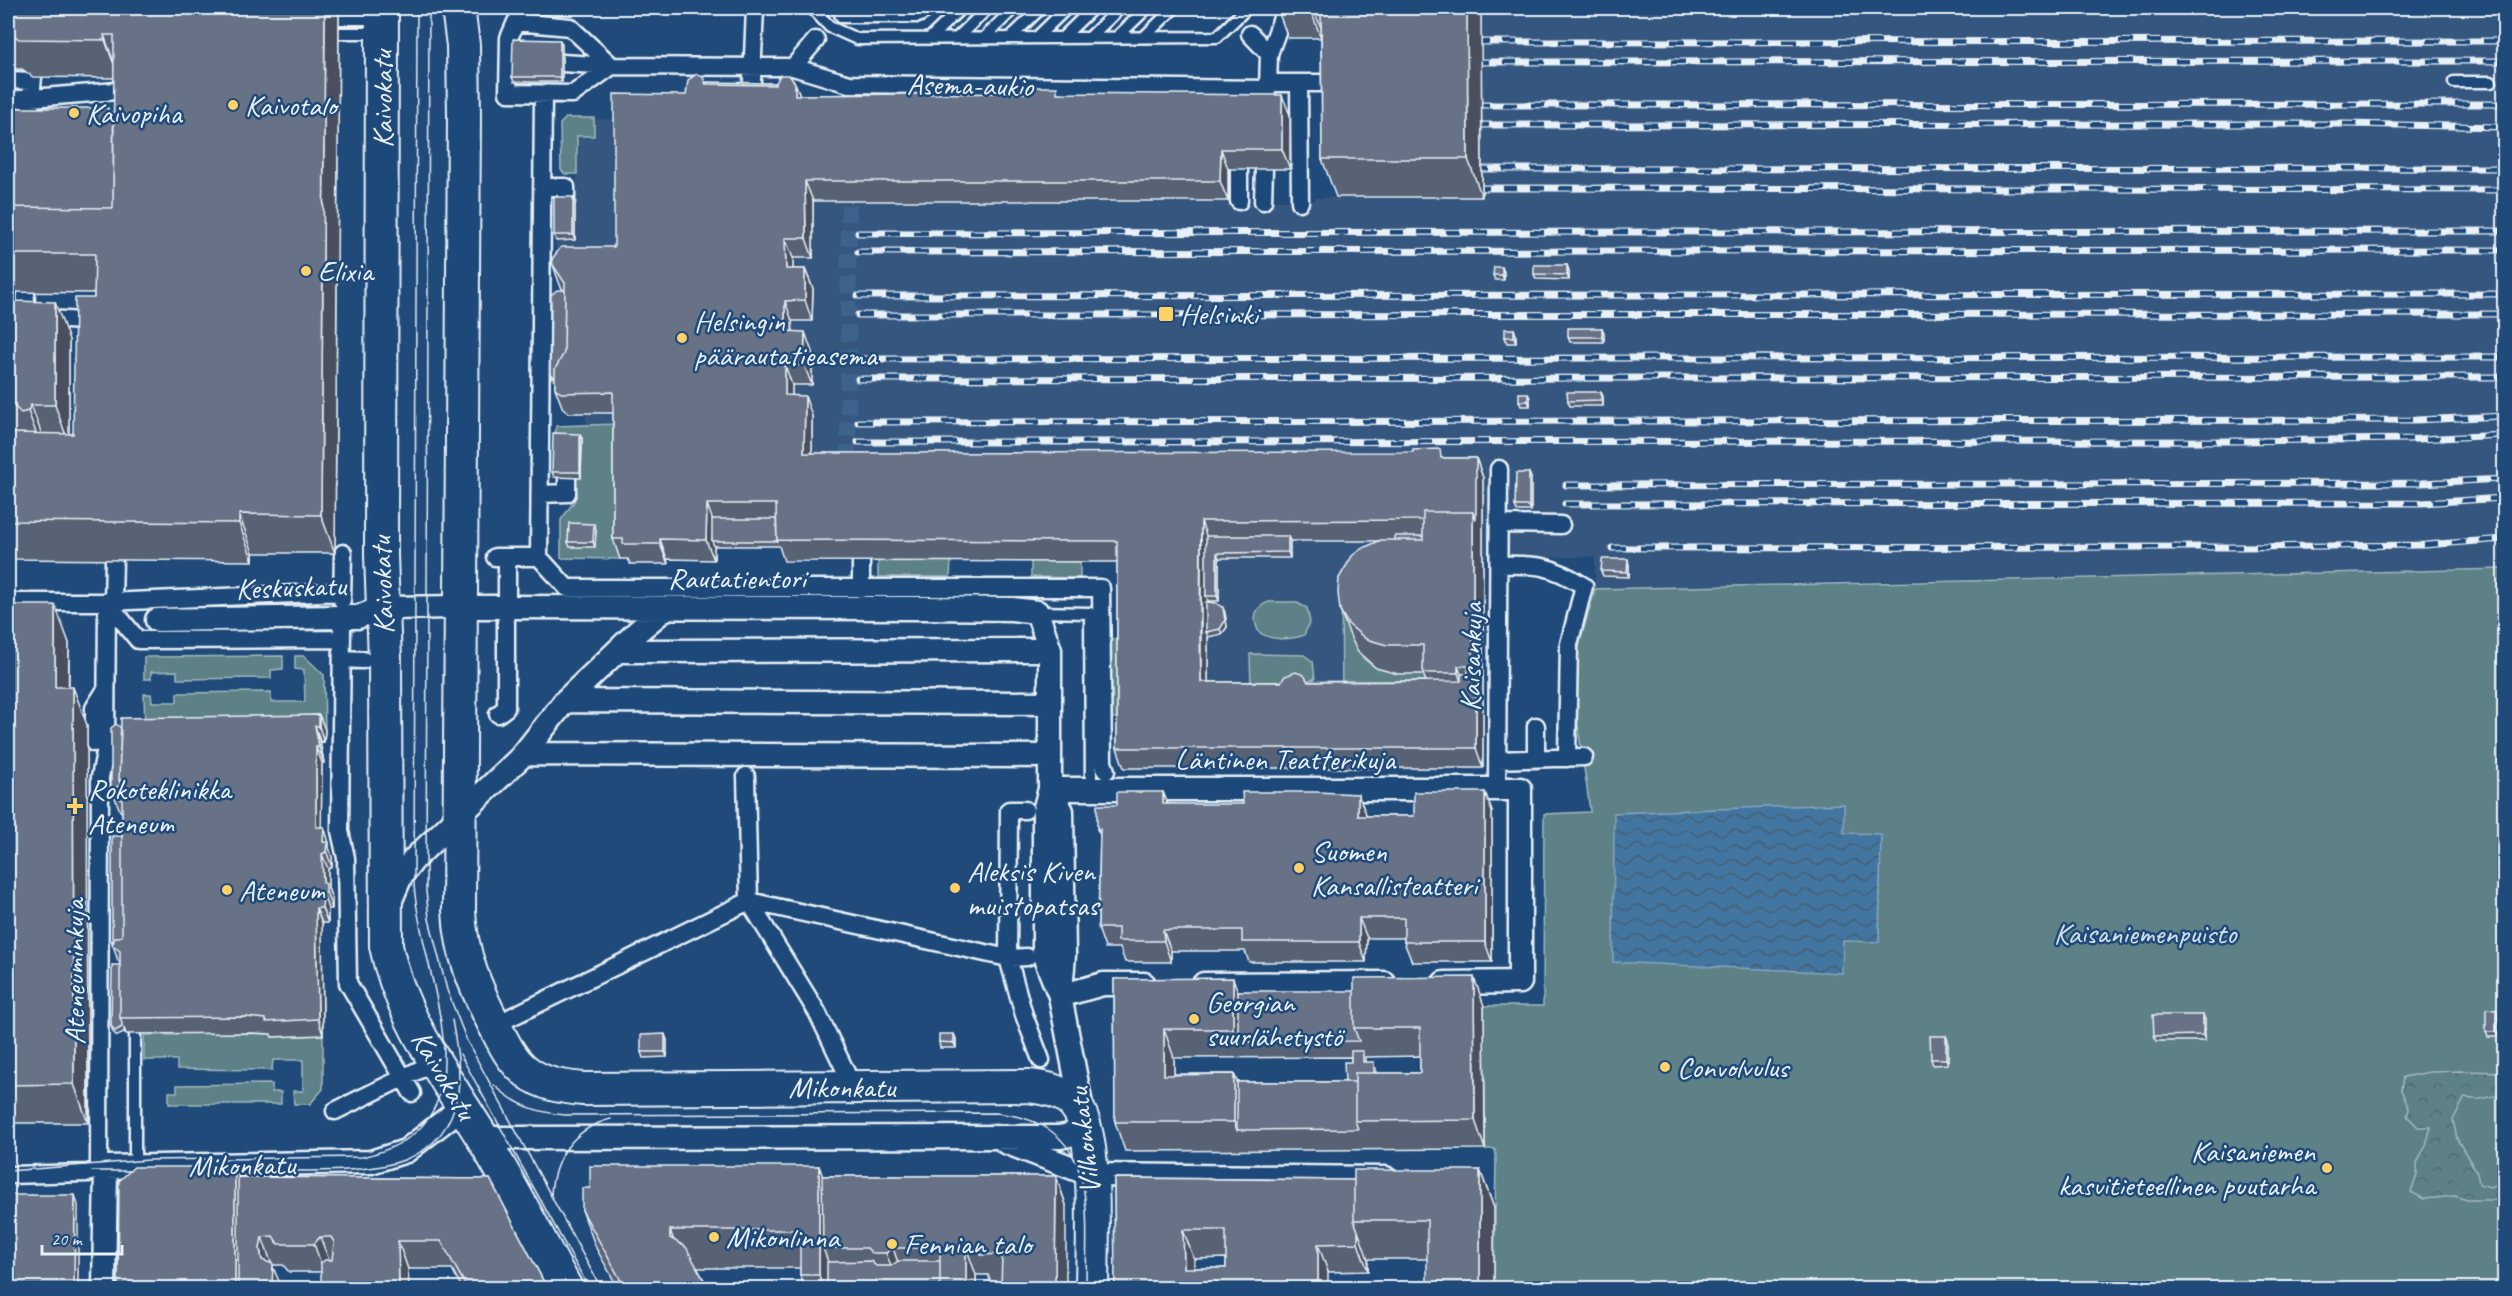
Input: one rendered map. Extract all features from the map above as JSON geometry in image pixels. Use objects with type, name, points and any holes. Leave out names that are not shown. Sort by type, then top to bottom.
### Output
[{"type":"main road","points":[[458,8],[463,45]]},
{"type":"main road","points":[[466,8],[463,45],[460,934],[476,991],[508,1031]]},
{"type":"main road","name":"Kaivokatu","points":[[382,20],[381,608],[386,717],[385,918],[391,971],[411,1019],[461,1108],[482,1138],[566,1288]]},
{"type":"main road","name":"Mikonkatu","points":[[508,1031],[516,1063],[527,1072],[556,1086],[583,1089],[1029,1086],[1053,1090],[1065,1096],[1075,1105],[1084,1120]]},
{"type":"main road","name":"Vilhonkatu","points":[[1084,1120],[1091,1175],[1092,1288]]},
{"type":"street","points":[[751,105],[754,8]]},
{"type":"street","points":[[843,8],[843,14],[886,11],[918,14],[928,8]]},
{"type":"street","points":[[1282,8],[1282,18],[1269,54],[1268,83],[1332,83]]},
{"type":"street","points":[[515,15],[570,27],[612,66],[573,94],[505,92],[509,38],[515,15]]},
{"type":"street","points":[[1250,34],[1269,54]]},
{"type":"street","points":[[794,67],[816,40]]},
{"type":"street","points":[[1329,61],[1332,83],[1329,104]]},
{"type":"street","name":"Asema-aukio","points":[[562,63],[612,66],[794,67],[849,84],[1268,88],[1268,83]]},
{"type":"street","points":[[8,81],[33,79],[26,99],[29,127]]},
{"type":"street","points":[[1299,83],[1300,202]]},
{"type":"street","points":[[849,84],[849,105]]},
{"type":"street","points":[[1044,86],[1044,107]]},
{"type":"street","points":[[1240,88],[1240,106]]},
{"type":"street","points":[[26,99],[128,90]]},
{"type":"street","points":[[507,594],[501,557],[539,557],[543,94]]},
{"type":"street","points":[[1239,169],[1239,201]]},
{"type":"street","points":[[1263,201],[1264,169]]},
{"type":"street","points":[[542,187],[570,190]]},
{"type":"street","points":[[25,317],[26,292]]},
{"type":"street","points":[[8,317],[78,316],[75,339]]},
{"type":"street","points":[[541,325],[562,326]]},
{"type":"street","points":[[541,356],[562,356]]},
{"type":"street","name":"Kaisankuja","points":[[1497,789],[1499,469]]},
{"type":"street","points":[[540,494],[567,493],[567,477]]},
{"type":"street","points":[[1499,524],[1524,518],[1561,525]]},
{"type":"street","name":"Keskuskatu","points":[[8,602],[342,597],[343,553]]},
{"type":"street","name":"Rautatientori","points":[[539,557],[567,588],[673,590],[1037,612]]},
{"type":"street","name":"Ateneuminkuja","points":[[100,777],[106,748],[110,602],[114,560]]},
{"type":"street","points":[[861,561],[861,589]]},
{"type":"street","points":[[1497,760],[1575,757],[1569,644],[1584,586],[1558,569],[1524,564],[1499,565]]},
{"type":"street","name":"Rautatientori","points":[[462,607],[673,590],[810,589],[837,584],[861,589],[990,584],[1101,588],[1104,622],[1106,771]]},
{"type":"street","points":[[385,918],[396,886],[407,867],[460,813],[524,754],[565,701],[617,651],[673,590]]},
{"type":"street","name":"Keskuskatu","points":[[110,602],[138,640],[289,648],[342,633],[342,660]]},
{"type":"street","name":"Keskuskatu","points":[[157,620],[358,616],[381,608],[462,607]]},
{"type":"street","name":"Vilhonkatu","points":[[1037,612],[1050,650],[1050,789],[1044,811],[1044,956],[1060,996],[1084,1120]]},
{"type":"street","points":[[498,714],[506,708],[501,661],[506,622]]},
{"type":"street","points":[[617,651],[1050,650]]},
{"type":"street","points":[[363,660],[342,660],[340,831],[346,858],[348,983],[412,1093]]},
{"type":"street","name":"Ateneuminkuja","points":[[102,1167],[100,777],[94,746],[94,708],[107,689]]},
{"type":"street","points":[[565,701],[1050,703]]},
{"type":"street","points":[[1536,726],[1536,759]]},
{"type":"street","points":[[524,754],[1050,756]]},
{"type":"street","points":[[746,776],[749,901],[816,1012],[846,1072]]},
{"type":"street","name":"Läntinen Teatterikuja","points":[[1050,789],[1520,789],[1520,982],[1426,983]]},
{"type":"street","points":[[1025,810],[1009,810],[1008,958],[1024,1014],[1041,1060]]},
{"type":"street","points":[[508,1031],[749,901],[1008,958],[1028,957]]},
{"type":"street","points":[[1060,996],[1103,984],[1402,983]]},
{"type":"street","points":[[335,1111],[421,1069]]},
{"type":"street","name":"Mikonkatu","points":[[8,1175],[88,1173],[102,1167],[371,1162],[406,1151],[461,1108]]},
{"type":"street","name":"Mikonkatu","points":[[482,1138],[995,1138],[1071,1135],[1080,1129],[1084,1120]]},
{"type":"street","name":"Mikonkatu","points":[[995,1138],[1091,1175],[1410,1178]]},
{"type":"street","points":[[102,1167],[104,1288]]},
{"type":"lane","points":[[812,8],[830,27],[847,37],[857,39],[1217,37],[1247,8]]},
{"type":"lane","points":[[931,37],[961,8]]},
{"type":"lane","points":[[958,37],[988,8]]},
{"type":"lane","points":[[985,37],[1014,8]]},
{"type":"lane","points":[[1011,37],[1041,8]]},
{"type":"lane","points":[[1037,37],[1067,8]]},
{"type":"lane","points":[[1063,37],[1093,8]]},
{"type":"lane","points":[[1090,37],[1120,8]]},
{"type":"lane","points":[[1117,37],[1147,8]]},
{"type":"lane","points":[[1144,37],[1174,8]]},
{"type":"lane","points":[[339,19],[382,20]]},
{"type":"lane","points":[[339,33],[382,20]]},
{"type":"lane","points":[[2454,82],[2491,82]]},
{"type":"lane","points":[[1037,612],[1090,613],[1091,789]]},
{"type":"lane","points":[[135,1034],[135,1166]]},
{"type":"shaded area","points":[[1365,8],[2504,8],[2504,569],[1785,583],[1595,589],[1595,557],[1484,557],[1484,770],[1126,770],[1124,562],[784,561],[783,546],[714,546],[714,560],[668,559],[668,564],[630,564],[630,559],[561,558],[561,520],[575,500],[575,478],[554,477],[555,428],[558,425],[586,424],[586,413],[568,413],[563,409],[563,290],[560,285],[556,255],[555,202],[575,202],[577,174],[565,174],[561,170],[560,124],[562,120],[1065,113],[1290,115],[1290,169],[1229,169],[1228,201],[1315,201],[1315,198],[1365,197]]},
{"type":"green space","points":[[566,118],[594,118],[594,136],[577,136],[577,174],[565,174],[561,170],[560,124]]},
{"type":"green space","points":[[620,424],[620,559],[561,558],[561,520],[575,500],[575,478],[581,477],[582,439],[555,438],[556,426]]},
{"type":"green space","points":[[878,561],[951,561],[950,577],[878,577]]},
{"type":"green space","points":[[1031,561],[1080,561],[1080,578],[1031,577]]},
{"type":"green space","name":"Kaisaniemenpuisto","points":[[2504,569],[2504,1288],[1494,1288],[1496,1156],[1495,1149],[1485,1149],[1484,1006],[1543,1006],[1544,814],[1590,812],[1577,720],[1575,683],[1579,645],[1595,589]]},
{"type":"green space","points":[[1341,583],[1349,628],[1361,656],[1372,665],[1386,670],[1434,674],[1434,702],[1342,702]]},
{"type":"green space","points":[[1269,602],[1295,602],[1307,608],[1310,622],[1304,635],[1281,639],[1259,632],[1255,618],[1257,610]]},
{"type":"green space","points":[[1107,639],[1125,639],[1124,718],[1107,718]]},
{"type":"green space","points":[[1250,654],[1304,655],[1313,662],[1315,679],[1251,688]]},
{"type":"green space","points":[[283,656],[283,669],[271,670],[271,678],[177,679],[177,671],[151,672],[151,679],[144,679],[144,657]]},
{"type":"green space","points":[[295,656],[304,656],[324,675],[325,730],[145,732],[144,694],[151,694],[152,702],[177,702],[177,693],[271,692],[271,702],[305,702],[304,670],[295,669]]},
{"type":"green space","points":[[177,1032],[272,1034],[272,1037],[323,1035],[323,1089],[310,1104],[294,1104],[293,1091],[303,1091],[303,1060],[273,1060],[272,1070],[177,1069],[177,1060],[144,1060],[144,1035],[177,1035]]},
{"type":"green space","points":[[2430,1072],[2504,1072],[2504,1095],[2480,1099],[2465,1097],[2453,1120],[2457,1139],[2477,1173],[2479,1184],[2490,1187],[2503,1182],[2504,1200],[2467,1200],[2455,1196],[2424,1199],[2411,1192],[2417,1175],[2417,1163],[2426,1145],[2431,1127],[2418,1127],[2407,1116],[2409,1109],[2401,1090],[2403,1077]]},
{"type":"green space","points":[[272,1084],[272,1092],[281,1092],[281,1104],[169,1104],[169,1092],[177,1092],[177,1085]]},
{"type":"water","points":[[1844,804],[1844,833],[1881,834],[1879,942],[1843,941],[1842,973],[1613,962],[1614,813]]},
{"type":"building","points":[[8,8],[325,8],[321,515],[239,514],[239,523],[8,521],[8,433],[73,434],[75,298],[94,298],[95,254],[8,254],[8,207],[113,208],[114,35],[104,35],[105,40],[19,39],[8,31]]},
{"type":"building","points":[[1321,8],[1467,8],[1468,159],[1322,159]]},
{"type":"building","points":[[513,39],[560,40],[560,77],[512,77]]},
{"type":"building","points":[[697,74],[703,77],[706,84],[775,85],[780,75],[789,75],[795,83],[795,95],[1027,93],[1027,87],[1057,87],[1057,93],[1282,95],[1282,149],[1221,149],[1220,181],[805,181],[806,238],[785,238],[786,269],[805,269],[805,300],[785,301],[785,331],[805,332],[804,365],[785,365],[785,395],[805,396],[804,453],[1413,452],[1413,450],[1440,449],[1441,458],[1476,458],[1476,520],[1473,512],[1423,512],[1423,520],[1201,521],[1200,635],[1201,682],[1281,682],[1285,676],[1296,672],[1304,675],[1308,682],[1461,681],[1461,674],[1469,674],[1472,682],[1476,682],[1476,748],[1117,748],[1117,541],[777,540],[776,504],[707,504],[706,540],[660,539],[660,544],[623,544],[623,539],[613,539],[613,392],[561,393],[555,388],[555,369],[564,353],[565,283],[553,265],[552,259],[561,247],[614,247],[614,94],[686,95],[688,80]]},
{"type":"building","points":[[707,82],[776,83],[775,85],[706,84]]},
{"type":"building","points":[[8,108],[108,108],[108,112],[114,113],[113,208],[8,207]]},
{"type":"building","points":[[554,197],[573,197],[573,235],[554,235]]},
{"type":"building","points":[[1534,265],[1567,265],[1567,275],[1534,274]]},
{"type":"building","points":[[1494,267],[1502,267],[1502,275],[1493,275]]},
{"type":"building","points":[[557,290],[565,290],[564,353],[555,369],[555,378],[550,373],[551,295]]},
{"type":"building","points":[[8,301],[55,302],[55,405],[31,405],[28,411],[21,413],[13,405],[8,405]]},
{"type":"building","points":[[1568,328],[1602,328],[1602,337],[1568,337]]},
{"type":"building","points":[[1505,329],[1514,329],[1514,337],[1505,337]]},
{"type":"building","points":[[1567,392],[1601,392],[1601,400],[1568,401]]},
{"type":"building","points":[[1519,393],[1528,393],[1528,401],[1519,401]]},
{"type":"building","points":[[553,433],[580,434],[580,472],[552,472]]},
{"type":"building","points":[[1516,473],[1529,473],[1529,506],[1515,506]]},
{"type":"building","points":[[1423,512],[1473,512],[1473,674],[1468,674],[1468,666],[1458,666],[1458,673],[1423,673],[1423,645],[1387,645],[1366,639],[1348,624],[1340,610],[1339,578],[1352,556],[1381,540],[1423,540]]},
{"type":"building","points":[[712,519],[776,519],[777,541],[712,541]]},
{"type":"building","points":[[569,523],[594,524],[593,542],[568,542]]},
{"type":"building","points":[[1206,536],[1288,536],[1288,552],[1217,553],[1217,596],[1206,596]]},
{"type":"building","points":[[1395,536],[1423,536],[1423,540],[1395,540]]},
{"type":"building","points":[[1602,559],[1628,559],[1627,572],[1601,571]]},
{"type":"building","points":[[1206,602],[1216,603],[1223,608],[1225,621],[1220,629],[1206,632]]},
{"type":"building","points":[[8,605],[55,605],[55,687],[73,687],[74,1084],[8,1085]]},
{"type":"building","name":"Ateneum","points":[[319,715],[319,726],[315,726],[319,747],[316,747],[316,827],[324,827],[323,842],[327,842],[326,852],[322,854],[323,882],[326,884],[326,893],[323,893],[322,908],[316,908],[318,1019],[266,1022],[266,1019],[246,1017],[120,1018],[120,951],[112,945],[115,938],[122,936],[122,800],[114,795],[116,787],[122,785],[122,780],[119,780],[121,718]]},
{"type":"building","points":[[116,724],[121,728],[119,780],[121,785],[115,790],[111,789],[111,728]]},
{"type":"building","name":"Suomen Kansallisteatteri","points":[[1117,792],[1163,792],[1163,804],[1243,804],[1242,792],[1358,794],[1358,816],[1414,816],[1414,792],[1485,792],[1485,942],[1404,942],[1404,918],[1359,918],[1359,942],[1242,942],[1242,930],[1163,930],[1164,941],[1118,941],[1118,928],[1098,928],[1100,829],[1097,829],[1097,805],[1117,805]]},
{"type":"building","points":[[112,836],[122,836],[122,936],[115,938],[113,942],[112,942]]},
{"type":"building","points":[[112,965],[120,965],[122,1027],[115,1031],[111,1026]]},
{"type":"building","points":[[1474,977],[1475,1120],[1355,1121],[1355,1073],[1420,1073],[1420,1028],[1354,1028],[1354,978]]},
{"type":"building","points":[[1233,978],[1233,1029],[1164,1029],[1164,1075],[1234,1074],[1234,1122],[1115,1122],[1114,979]]},
{"type":"building","points":[[1238,991],[1354,991],[1354,1028],[1359,1041],[1238,1042]]},
{"type":"building","points":[[2486,1009],[2496,1010],[2496,1032],[2486,1032]]},
{"type":"building","points":[[2153,1015],[2203,1015],[2203,1035],[2154,1036]]},
{"type":"building","points":[[665,1034],[665,1052],[641,1052],[641,1035]]},
{"type":"building","points":[[939,1034],[954,1034],[954,1043],[939,1042]]},
{"type":"building","points":[[1930,1036],[1946,1036],[1946,1059],[1931,1059]]},
{"type":"building","points":[[1351,1051],[1363,1051],[1363,1062],[1374,1062],[1374,1073],[1355,1073],[1355,1082],[1345,1082],[1344,1062],[1351,1062]]},
{"type":"building","points":[[1237,1082],[1355,1082],[1355,1121],[1358,1129],[1237,1130]]},
{"type":"building","points":[[590,1166],[819,1166],[819,1275],[800,1275],[800,1230],[670,1230],[670,1238],[686,1247],[708,1288],[625,1288],[582,1210],[582,1188],[590,1188]]},
{"type":"building","points":[[134,1167],[235,1167],[235,1288],[118,1288],[119,1181]]},
{"type":"building","points":[[1354,1170],[1480,1170],[1480,1288],[1427,1288],[1427,1220],[1354,1220]]},
{"type":"building","points":[[822,1176],[1056,1176],[1055,1288],[1001,1288],[1002,1254],[981,1255],[980,1247],[966,1247],[966,1288],[940,1288],[940,1248],[893,1248],[886,1253],[872,1253],[867,1248],[823,1248]]},
{"type":"building","points":[[238,1177],[490,1179],[547,1288],[467,1288],[441,1241],[398,1241],[399,1288],[321,1288],[321,1263],[325,1260],[332,1260],[334,1242],[331,1237],[320,1237],[314,1244],[278,1244],[273,1236],[262,1237],[260,1249],[262,1260],[273,1264],[272,1288],[238,1288]]},
{"type":"building","points":[[1114,1178],[1354,1180],[1354,1220],[1358,1231],[1358,1243],[1318,1244],[1318,1288],[1115,1288]],"holes":[[[1183,1230],[1226,1230],[1226,1268],[1184,1268]]]},
{"type":"building","points":[[8,1195],[75,1195],[74,1288],[8,1288]]},
{"type":"building","points":[[871,1261],[876,1266],[891,1266],[898,1261],[940,1261],[940,1288],[827,1288],[827,1262]]},
{"type":"building","points":[[736,1285],[822,1285],[822,1288],[729,1288]]},
{"type":"tunnel","points":[[848,461],[849,179]]},
{"type":"tram line","points":[[8,1171],[149,1160],[362,1157],[405,1140],[431,1114],[442,1082],[443,1044],[438,1003],[419,922],[414,885],[417,8]]},
{"type":"tram line","points":[[429,8],[426,891],[429,919],[447,990],[467,1041],[601,1288]]},
{"type":"tram line","points":[[218,1171],[357,1169],[402,1161],[421,1151],[438,1138],[450,1118],[458,1092],[458,1065],[452,1020]]},
{"type":"tram line","points":[[460,1054],[589,1288]]},
{"type":"tram line","points":[[494,1085],[510,1098],[526,1106],[565,1115],[996,1113],[1030,1120],[1054,1133],[1071,1152],[1080,1175],[1087,1229],[1086,1288]]},
{"type":"tram line","points":[[551,1195],[556,1169],[568,1146],[586,1129],[611,1119]]},
{"type":"tram line","points":[[92,1171],[146,1171]]},
{"type":"railway","points":[[1475,42],[2504,41]]},
{"type":"railway","points":[[1475,62],[2504,61]]},
{"type":"railway","points":[[1475,105],[2504,104]]},
{"type":"railway","points":[[1475,125],[2345,124],[2504,127]]},
{"type":"railway","points":[[1475,169],[2504,168]]},
{"type":"railway","points":[[1475,188],[2504,190]]},
{"type":"railway","points":[[858,233],[2504,231]]},
{"type":"railway","points":[[858,252],[2504,250]]},
{"type":"railway","points":[[858,296],[2504,294]]},
{"type":"railway","points":[[858,315],[2504,314]]},
{"type":"railway","points":[[859,359],[2504,357]]},
{"type":"railway","points":[[858,379],[2504,377]]},
{"type":"railway","points":[[858,422],[2416,420],[2504,416]]},
{"type":"railway","points":[[858,442],[2239,441],[2418,439],[2504,435]]},
{"type":"railway","points":[[1566,485],[2421,483],[2504,479]]},
{"type":"railway","points":[[1565,504],[2422,503],[2504,498]]},
{"type":"railway","points":[[1612,548],[2239,547],[2425,545],[2504,539]]},
{"type":"place","name":"Kaivotalo","points":[[233,105]]},
{"type":"place","name":"Kaivopiha","points":[[74,113]]},
{"type":"place","name":"Elixia","points":[[306,271]]},
{"type":"place","name":"Helsinki","points":[[1166,314]]},
{"type":"place","name":"Helsingin päärautatieasema","points":[[682,338]]},
{"type":"place","name":"Rokoteklinikka Ateneum","points":[[75,806]]},
{"type":"place","name":"Suomen Kansallisteatteri","points":[[1299,868]]},
{"type":"place","name":"Aleksis Kiven muistopatsas","points":[[955,888]]},
{"type":"place","name":"Ateneum","points":[[227,890]]},
{"type":"place","name":"Georgian suurlähetystö","points":[[1194,1019]]},
{"type":"place","name":"Convolvulus","points":[[1665,1067]]},
{"type":"place","name":"Kaisaniemen kasvitieteellinen puutarha","points":[[2327,1168]]},
{"type":"place","name":"Mikonlinna","points":[[714,1237]]},
{"type":"place","name":"Fennian talo","points":[[892,1244]]}]
